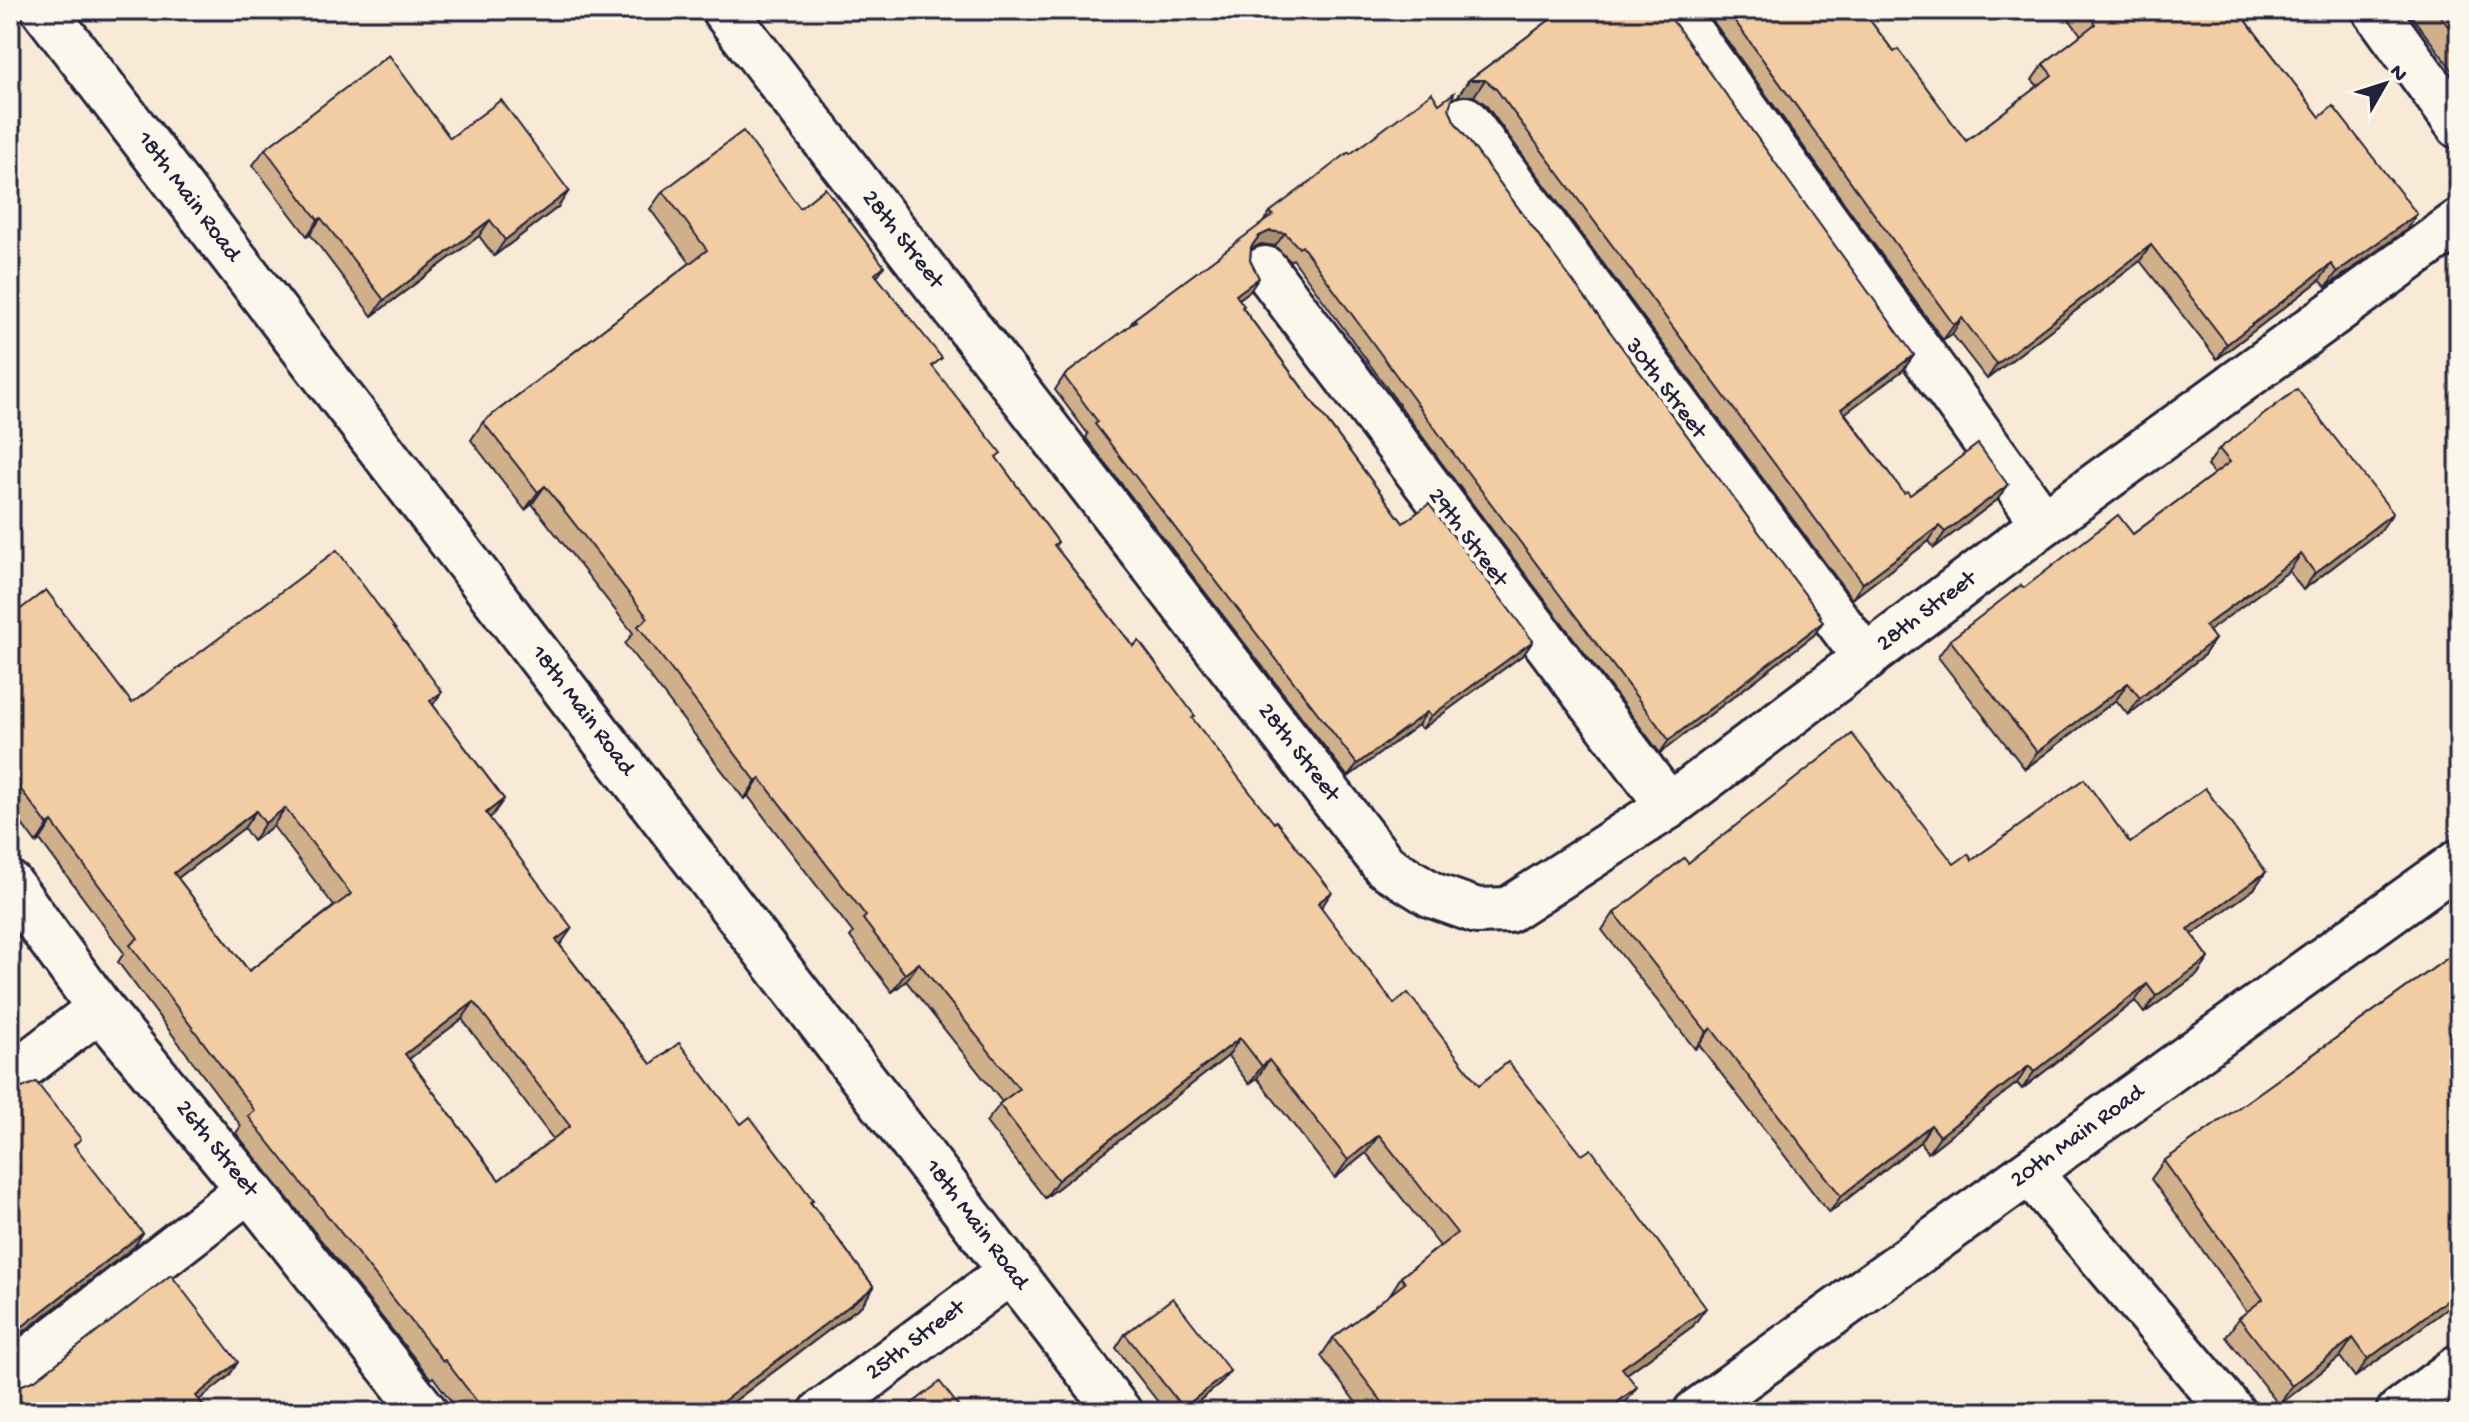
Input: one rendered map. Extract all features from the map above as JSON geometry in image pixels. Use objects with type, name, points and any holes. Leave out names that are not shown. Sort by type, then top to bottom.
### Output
[{"type":"street","name":"18th Main Road","points":[[44,10],[1119,1412]]},
{"type":"street","name":"28th Street","points":[[724,10],[1385,866],[1432,895],[1477,911],[1508,910],[1669,806],[2044,523],[2459,222]]},
{"type":"street","points":[[1674,10],[2044,523]]},
{"type":"street","points":[[2375,10],[2459,126]]},
{"type":"street","name":"30th Street","points":[[1465,119],[1866,659]]},
{"type":"street","name":"29th Street","points":[[1265,269],[1669,806]]},
{"type":"street","name":"20th Main Road","points":[[1696,1412],[2459,862]]},
{"type":"street","name":"26th Street","points":[[10,884],[100,1008],[249,1189],[414,1408]]},
{"type":"street","points":[[10,1077],[100,1008]]},
{"type":"street","points":[[2029,1172],[2232,1412]]},
{"type":"street","points":[[10,1374],[249,1189]]},
{"type":"street","name":"25th Street","points":[[822,1412],[1011,1271]]},
{"type":"street","points":[[2399,1412],[2452,1386]]},
{"type":"building","points":[[1563,10],[1665,10],[1914,355],[1841,409],[1904,493],[1907,491],[1910,495],[1978,444],[2008,485],[1945,532],[1939,526],[1863,583],[1496,89],[1485,80],[1469,80]]},
{"type":"building","points":[[1727,10],[1862,10],[1894,52],[1898,49],[1966,141],[2052,75],[2043,64],[2095,24],[2085,10],[2238,10],[2320,117],[2333,106],[2417,214],[2337,272],[2331,264],[2227,344],[2151,245],[1997,364],[1962,318],[1954,325]]},
{"type":"building","points":[[2436,10],[2459,10],[2459,41]]},
{"type":"building","points":[[389,55],[450,138],[501,100],[569,191],[505,240],[490,220],[384,300],[265,149]]},
{"type":"building","points":[[1432,93],[1439,104],[1454,93],[1449,108],[1454,121],[1821,616],[1823,622],[1669,740],[1302,246],[1299,248],[1285,233],[1270,231],[1259,236],[1251,247],[1250,260],[1259,278],[1236,295],[1242,307],[1403,523],[1429,504],[1533,641],[1431,716],[1427,712],[1357,764],[1095,424],[1098,422],[1064,376],[1136,321],[1134,319],[1273,215],[1270,212]]},
{"type":"building","points":[[743,131],[800,208],[825,188],[884,266],[875,274],[942,358],[932,366],[1001,453],[996,457],[1058,542],[1054,545],[1133,646],[1139,641],[1195,716],[1192,718],[1332,892],[1318,903],[1394,1004],[1408,993],[1479,1085],[1508,1062],[1582,1155],[1591,1149],[1706,1308],[1622,1368],[1637,1387],[1605,1412],[1390,1412],[1333,1338],[1405,1283],[1401,1277],[1457,1233],[1379,1135],[1348,1160],[1269,1060],[1262,1066],[1240,1038],[1058,1180],[999,1104],[1019,1089],[919,963],[905,974],[863,919],[866,916],[760,778],[756,781],[638,626],[648,618],[545,486],[538,492],[483,422],[707,250],[663,191]]},
{"type":"building","points":[[2297,389],[2393,513],[2315,573],[2301,554],[2205,626],[2215,639],[2140,698],[2128,683],[2037,752],[1950,640],[2021,585],[2024,588],[2118,515],[2133,534],[2230,462],[2219,449]]},
{"type":"building","points":[[337,550],[442,692],[430,701],[504,799],[486,813],[572,928],[556,940],[651,1064],[679,1043],[741,1124],[750,1117],[874,1287],[709,1412],[485,1412],[248,1116],[255,1111],[130,945],[138,938],[52,822],[48,825],[10,775],[10,617],[46,590],[132,703]],"holes":[[[285,808],[351,894],[249,971],[174,873],[256,811],[265,823]],[[474,1002],[570,1126],[499,1180],[405,1054]]]},
{"type":"building","points":[[1852,734],[1954,864],[1968,854],[1972,860],[2084,779],[2130,843],[2205,788],[2266,872],[2188,929],[2209,958],[2156,996],[2147,984],[2034,1072],[2029,1066],[1940,1136],[1931,1125],[1841,1196],[1711,1028],[1707,1032],[1614,913],[1684,858],[1688,863]]},
{"type":"building","points":[[2459,950],[2459,1291],[2368,1359],[2353,1338],[2292,1386],[2239,1318],[2263,1299],[2164,1161]]},
{"type":"building","points":[[36,1082],[81,1139],[74,1145],[143,1233],[10,1336],[10,1086],[22,1088]]},
{"type":"building","points":[[171,1275],[238,1362],[196,1396],[209,1412],[10,1412],[10,1383],[22,1385],[35,1380]]},
{"type":"building","points":[[1173,1298],[1230,1371],[1183,1408],[1125,1334]]},
{"type":"building","points":[[940,1382],[963,1412],[901,1412]]}]
